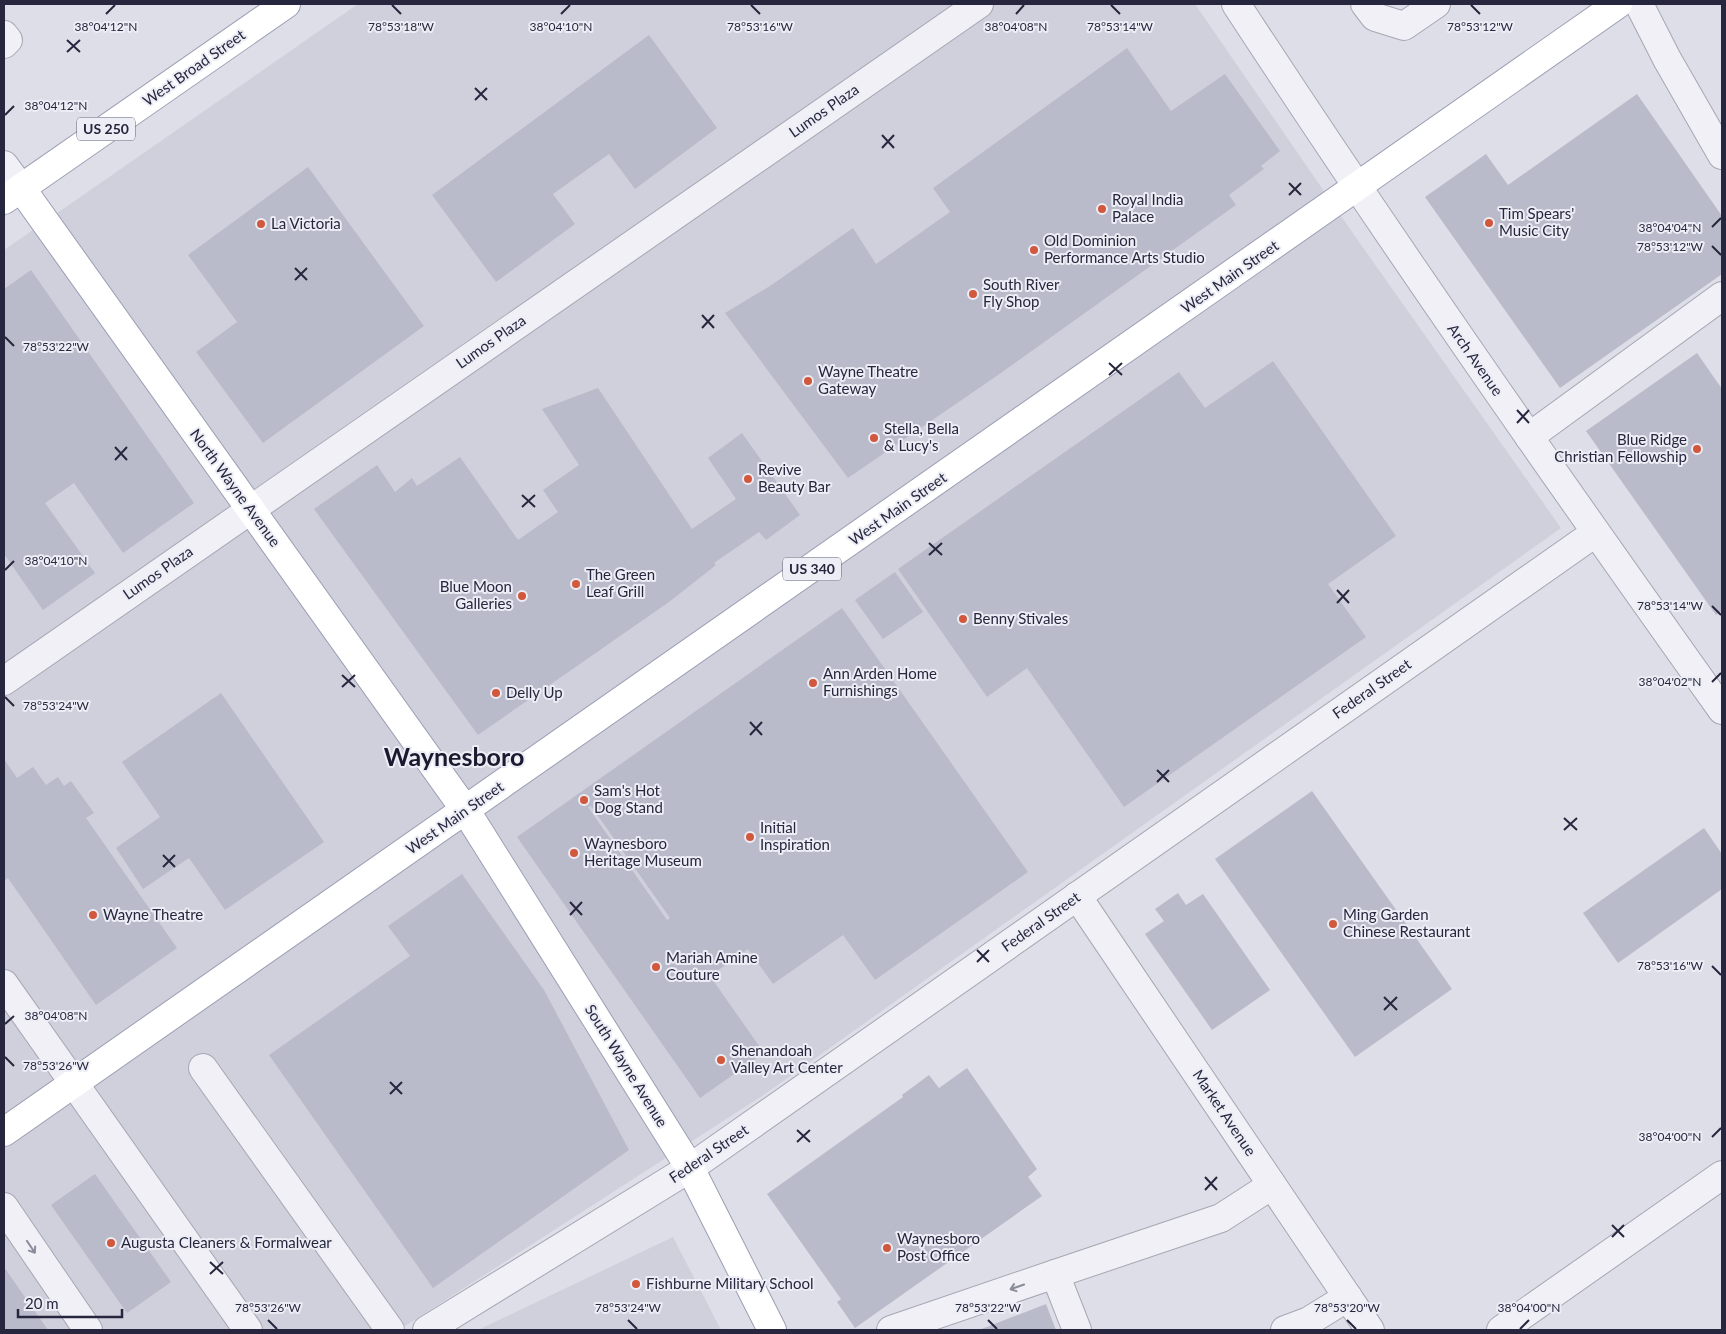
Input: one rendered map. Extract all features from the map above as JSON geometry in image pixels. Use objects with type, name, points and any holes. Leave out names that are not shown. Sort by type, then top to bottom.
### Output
[{"type":"main road","name":"West Broad Street","points":[[12,194],[286,4]]},
{"type":"main road","name":"West Main Street","points":[[4,1132],[1618,4]]},
{"type":"main road","name":"North Wayne Avenue","points":[[12,194],[250,508],[466,810]]},
{"type":"main road","name":"South Wayne Avenue","points":[[466,810],[690,1168],[772,1330]]},
{"type":"street","name":"Lumos Plaza","points":[[4,681],[250,508],[979,4]]},
{"type":"street","name":"Arch Avenue","points":[[1236,4],[1356,188],[1595,533],[1720,701]]},
{"type":"street","points":[[1365,4],[1375,17],[1404,26],[1436,4]]},
{"type":"street","points":[[1639,4],[1667,60],[1722,155]]},
{"type":"street","points":[[4,34],[8,40],[4,44]]},
{"type":"street","name":"North Wayne Avenue","points":[[4,165],[12,194]]},
{"type":"street","points":[[1529,437],[1722,296]]},
{"type":"street","name":"Federal Street","points":[[427,1330],[690,1168],[1595,533]]},
{"type":"street","name":"Market Avenue","points":[[1077,896],[1370,1330]]},
{"type":"street","points":[[4,984],[248,1330]]},
{"type":"street","points":[[203,1068],[390,1330]]},
{"type":"street","points":[[1501,1330],[1722,1175]]},
{"type":"street","points":[[891,1330],[1221,1218],[1272,1185]]},
{"type":"street","points":[[4,1207],[88,1330]]},
{"type":"street","points":[[1055,1274],[1077,1330]]},
{"type":"street","points":[[1285,1330],[1309,1321],[1348,1296]]},
{"type":"shaded area","points":[[358,4],[1195,4],[1350,229],[1561,528],[765,1094],[399,1330],[4,1330],[4,250]]},
{"type":"shaded area","name":"Fishburne Military School","points":[[673,1237],[721,1330],[478,1330]]},
{"type":"building","points":[[649,35],[717,128],[635,189],[609,154],[553,194],[575,224],[496,282],[432,195]]},
{"type":"building","points":[[1127,48],[1171,111],[1225,74],[1280,151],[1261,166],[1264,169],[1229,195],[1236,205],[998,375],[848,478],[725,313],[770,286],[853,228],[876,264],[950,212],[933,188]]},
{"type":"building","points":[[1637,94],[1722,216],[1722,274],[1560,388],[1425,197],[1486,154],[1508,185]]},
{"type":"building","points":[[308,167],[424,326],[263,443],[196,352],[237,322],[188,255]]},
{"type":"building","points":[[31,270],[194,503],[123,553],[74,483],[45,503],[95,573],[43,610],[4,554],[4,289]]},
{"type":"building","points":[[1697,353],[1722,389],[1722,611],[1716,615],[1586,431]]},
{"type":"building","points":[[1273,361],[1396,536],[1328,584],[1366,637],[1124,807],[1027,668],[987,697],[898,569],[1179,372],[1205,408]]},
{"type":"building","points":[[598,388],[692,529],[736,499],[708,458],[742,433],[800,515],[766,540],[759,532],[714,563],[716,565],[669,602],[478,735],[314,509],[377,465],[395,492],[412,478],[417,486],[460,457],[518,540],[558,512],[543,490],[579,465],[542,409]]},
{"type":"building","points":[[895,572],[923,612],[883,639],[855,600]]},
{"type":"building","points":[[842,608],[1028,872],[875,980],[843,935],[773,984],[748,949],[710,976],[764,1053],[700,1098],[517,837]],"holes":[[[591,806],[670,918],[667,920],[588,807]]]},
{"type":"building","points":[[221,693],[324,842],[225,910],[189,858],[143,889],[116,848],[160,817],[122,762]]},
{"type":"building","name":"Wayne Theatre","points":[[4,759],[17,778],[33,767],[46,785],[58,777],[64,786],[71,781],[94,813],[86,818],[177,948],[96,1005],[8,878],[4,881]]},
{"type":"building","name":"Ming Garden Chinese Restaurant","points":[[1312,791],[1452,989],[1355,1057],[1215,859]]},
{"type":"building","points":[[1704,828],[1722,854],[1722,889],[1618,963],[1583,913]]},
{"type":"building","points":[[462,874],[544,990],[629,1150],[433,1288],[269,1055],[410,956],[388,926]]},
{"type":"building","points":[[1178,893],[1186,905],[1203,894],[1270,990],[1212,1030],[1145,934],[1164,921],[1155,909]]},
{"type":"building","name":"Waynesboro Post Office","points":[[967,1068],[1037,1169],[1028,1177],[1042,1196],[855,1328],[837,1302],[841,1299],[767,1194],[903,1097],[902,1095],[929,1075],[939,1088]]},
{"type":"building","name":"Augusta Cleaners & Formalwear","points":[[95,1174],[171,1282],[127,1313],[51,1205]]},
{"type":"building","points":[[4,1267],[29,1303],[48,1330],[4,1330]]},
{"type":"building","points":[[1046,1304],[1056,1330],[979,1330]]},
{"type":"place","name":"Royal India Palace","points":[[1102,209]]},
{"type":"place","name":"Tim Spears' Music City","points":[[1489,223]]},
{"type":"place","name":"La Victoria","points":[[261,224]]},
{"type":"place","name":"Old Dominion Performance Arts Studio","points":[[1034,250]]},
{"type":"place","name":"South River Fly Shop","points":[[973,294]]},
{"type":"place","name":"Wayne Theatre Gateway","points":[[808,381]]},
{"type":"place","name":"Stella, Bella & Lucy's","points":[[874,438]]},
{"type":"place","name":"Blue Ridge Christian Fellowship","points":[[1697,449]]},
{"type":"place","name":"Revive Beauty Bar","points":[[748,479]]},
{"type":"place","name":"The Green Leaf Grill","points":[[576,584]]},
{"type":"place","name":"Blue Moon Galleries","points":[[522,596]]},
{"type":"place","name":"Benny Stivales","points":[[963,619]]},
{"type":"place","name":"Ann Arden Home Furnishings","points":[[813,683]]},
{"type":"place","name":"Delly Up","points":[[496,693]]},
{"type":"place","name":"Sam's Hot Dog Stand","points":[[584,800]]},
{"type":"place","name":"Initial Inspiration","points":[[750,837]]},
{"type":"place","name":"Waynesboro Heritage Museum","points":[[574,853]]},
{"type":"place","name":"Wayne Theatre","points":[[93,915]]},
{"type":"place","name":"Ming Garden Chinese Restaurant","points":[[1333,924]]},
{"type":"place","name":"Mariah Amine Couture","points":[[656,967]]},
{"type":"place","name":"Shenandoah Valley Art Center","points":[[721,1060]]},
{"type":"place","name":"Augusta Cleaners & Formalwear","points":[[111,1243]]},
{"type":"place","name":"Waynesboro Post Office","points":[[887,1248]]},
{"type":"place","name":"Fishburne Military School","points":[[636,1284]]},
{"type":"district","name":"Waynesboro","points":[[454,757]]}]
